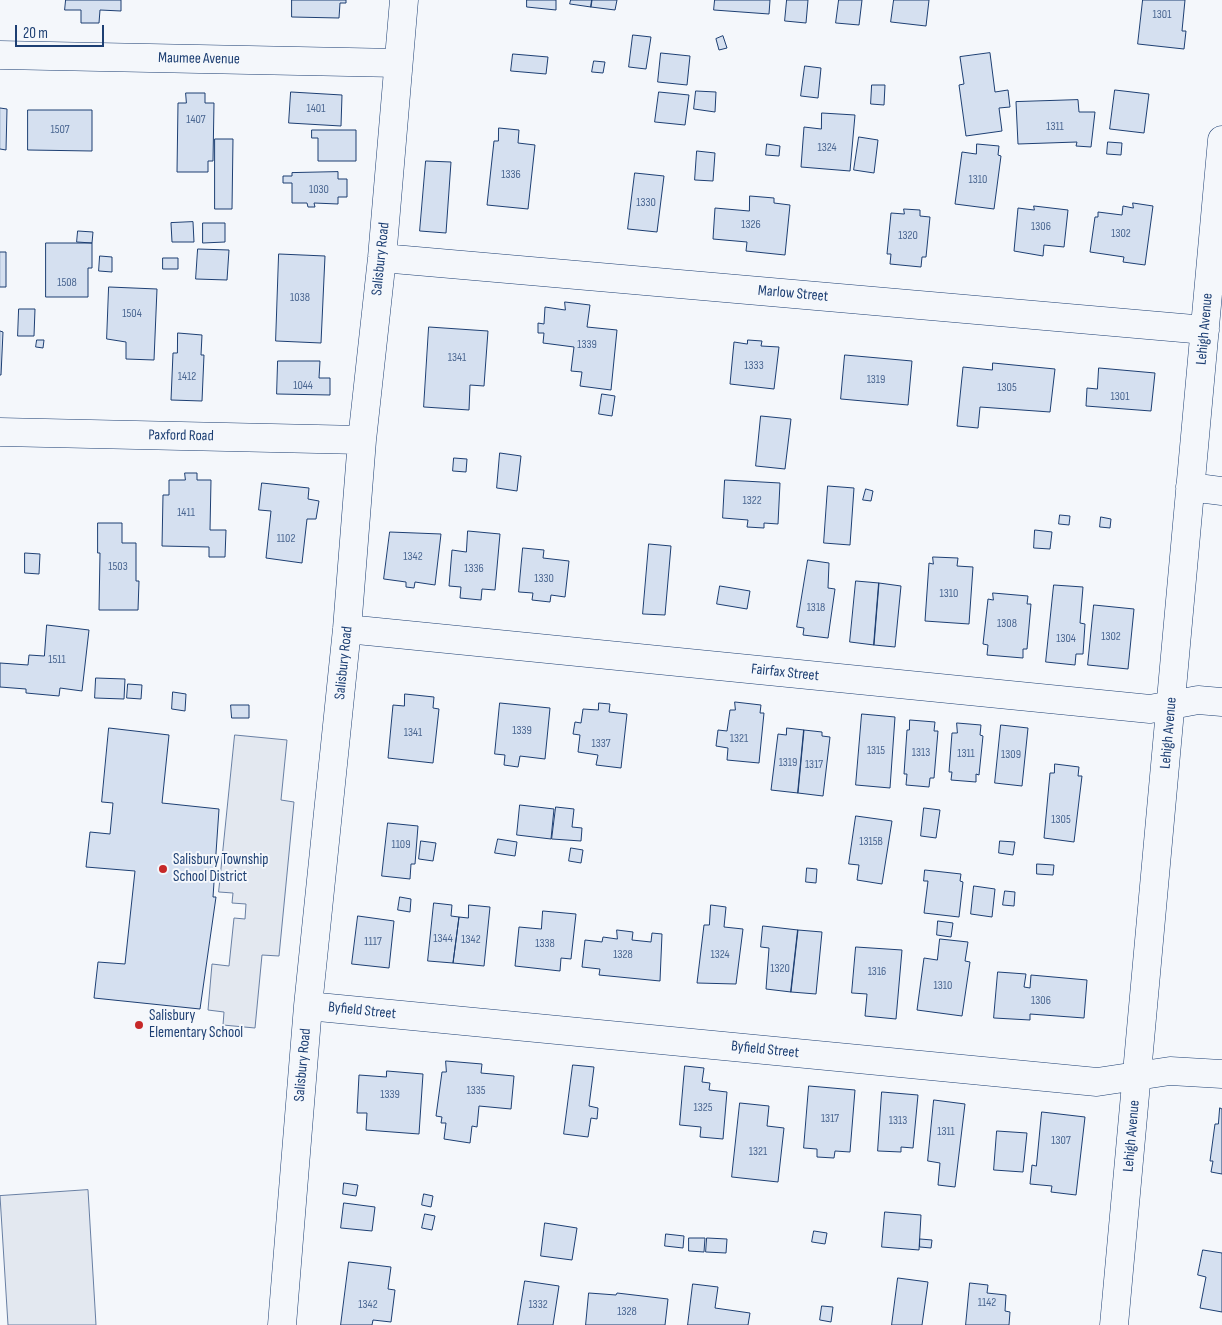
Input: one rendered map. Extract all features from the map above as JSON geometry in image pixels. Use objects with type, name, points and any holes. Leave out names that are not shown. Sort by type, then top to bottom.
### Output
[{"type":"street","name":"Salisbury Road","points":[[282,1325],[308,1006],[347,629],[362,440],[382,258],[404,0]]},
{"type":"street","name":"Maumee Avenue","points":[[0,54],[398,62]]},
{"type":"street","name":"Lehigh Avenue","points":[[1114,1325],[1205,330],[1217,248],[1222,140]]},
{"type":"street","name":"Marlow Street","points":[[382,258],[1205,330]]},
{"type":"street","name":"Paxford Road","points":[[0,432],[362,440]]},
{"type":"street","points":[[1190,488],[1222,491]]},
{"type":"street","name":"Fairfax Street","points":[[347,629],[1150,709],[1198,700],[1222,702]]},
{"type":"street","name":"Byfield Street","points":[[308,1006],[1097,1082],[1170,1071],[1222,1074]]},
{"type":"shaded area","points":[[235,735],[287,740],[281,800],[294,802],[279,956],[262,955],[255,1028],[223,1025],[224,1012],[208,1010],[212,964],[229,966],[234,918],[245,919],[246,904],[232,903],[233,893],[219,892]]},
{"type":"shaded area","points":[[88,1190],[96,1325],[8,1325],[0,1196]]},
{"type":"building","points":[[66,0],[121,0],[121,11],[100,10],[99,23],[81,23],[81,10],[65,10]]},
{"type":"building","points":[[292,0],[346,0],[346,3],[340,3],[339,18],[292,17]]},
{"type":"building","points":[[527,0],[556,0],[556,10],[527,7]]},
{"type":"building","points":[[571,0],[592,0],[591,7],[570,4]]},
{"type":"building","points":[[592,0],[617,0],[615,10],[591,7]]},
{"type":"building","points":[[715,0],[770,0],[769,14],[714,10]]},
{"type":"building","points":[[787,0],[808,0],[806,23],[785,21]]},
{"type":"building","points":[[839,0],[862,0],[859,25],[836,23]]},
{"type":"building","points":[[894,0],[929,0],[926,26],[891,22]]},
{"type":"building","points":[[1143,0],[1185,0],[1182,31],[1186,31],[1184,49],[1138,44]]},
{"type":"building","points":[[633,35],[651,37],[646,69],[629,67]]},
{"type":"building","points":[[723,36],[727,48],[719,50],[716,39]]},
{"type":"building","points":[[661,53],[690,56],[687,85],[658,82]]},
{"type":"building","points":[[990,53],[995,92],[1008,90],[1010,107],[999,108],[1002,131],[966,136],[959,85],[964,84],[960,57]]},
{"type":"building","points":[[513,54],[548,57],[546,74],[511,71]]},
{"type":"building","points":[[594,61],[605,62],[603,73],[592,72]]},
{"type":"building","points":[[805,66],[821,68],[818,98],[801,96]]},
{"type":"building","points":[[872,85],[885,85],[884,105],[871,104]]},
{"type":"building","points":[[1115,90],[1149,94],[1144,133],[1110,129]]},
{"type":"building","points":[[696,91],[716,92],[715,112],[694,109]]},
{"type":"building","points":[[291,92],[342,95],[341,126],[289,123]]},
{"type":"building","points":[[659,92],[689,95],[685,125],[655,122]]},
{"type":"building","points":[[186,93],[205,93],[205,103],[214,103],[213,161],[208,161],[208,172],[177,172],[178,103],[186,103]]},
{"type":"building","points":[[1078,100],[1079,112],[1095,112],[1091,147],[1076,146],[1077,142],[1018,144],[1016,102]]},
{"type":"building","points":[[0,108],[7,109],[6,150],[0,149]]},
{"type":"building","points":[[28,110],[92,110],[92,151],[28,150]]},
{"type":"building","points":[[822,113],[855,115],[850,171],[801,167],[804,127],[821,129]]},
{"type":"building","points":[[499,128],[519,130],[518,143],[535,145],[528,209],[487,205],[494,141],[498,141]]},
{"type":"building","points":[[312,130],[356,130],[356,161],[318,161],[318,138],[312,138]]},
{"type":"building","points":[[859,137],[878,140],[874,173],[854,170]]},
{"type":"building","points":[[215,139],[233,139],[232,209],[215,209]]},
{"type":"building","points":[[1108,142],[1122,143],[1121,155],[1107,154]]},
{"type":"building","points":[[767,144],[780,146],[779,156],[766,155]]},
{"type":"building","points":[[977,144],[999,146],[998,155],[1001,156],[994,209],[955,204],[962,152],[976,154]]},
{"type":"building","points":[[697,151],[715,153],[713,181],[695,180]]},
{"type":"building","points":[[426,161],[451,162],[446,233],[420,231]]},
{"type":"building","points":[[338,172],[338,179],[347,179],[347,197],[338,197],[338,204],[314,203],[315,207],[308,207],[307,203],[292,203],[292,183],[283,183],[283,176],[292,176],[292,173]]},
{"type":"building","points":[[635,173],[664,176],[657,232],[628,229]]},
{"type":"building","points":[[750,196],[774,198],[774,203],[790,205],[785,255],[746,251],[747,242],[713,239],[715,208],[749,211]]},
{"type":"building","points":[[1133,203],[1153,206],[1145,265],[1123,262],[1124,257],[1090,252],[1095,217],[1098,217],[1098,212],[1122,215],[1123,206],[1133,208]]},
{"type":"building","points":[[1034,206],[1068,210],[1064,247],[1044,245],[1043,256],[1014,251],[1018,208],[1034,210]]},
{"type":"building","points":[[904,209],[920,210],[920,216],[930,217],[926,257],[922,257],[921,267],[890,264],[891,254],[887,254],[891,213],[904,214]]},
{"type":"building","points":[[193,222],[194,242],[172,242],[171,223]]},
{"type":"building","points":[[203,223],[225,223],[225,242],[203,243]]},
{"type":"building","points":[[78,231],[93,232],[92,243],[77,242]]},
{"type":"building","points":[[46,243],[92,243],[92,268],[88,268],[88,297],[46,297]]},
{"type":"building","points":[[198,249],[229,250],[227,280],[196,279]]},
{"type":"building","points":[[0,252],[6,252],[6,287],[0,287]]},
{"type":"building","points":[[279,254],[325,256],[321,343],[276,341]]},
{"type":"building","points":[[100,256],[112,257],[112,272],[99,271]]},
{"type":"building","points":[[163,258],[178,258],[178,269],[163,269]]},
{"type":"building","points":[[109,287],[157,289],[154,360],[126,359],[126,342],[107,339]]},
{"type":"building","points":[[565,302],[590,305],[587,327],[617,330],[611,390],[580,386],[582,372],[571,371],[574,347],[543,343],[544,333],[538,333],[538,323],[544,324],[545,307],[565,310]]},
{"type":"building","points":[[19,309],[35,309],[34,336],[18,336]]},
{"type":"building","points":[[429,327],[488,331],[484,386],[470,385],[469,410],[424,407]]},
{"type":"building","points":[[0,331],[3,332],[1,375],[0,375]]},
{"type":"building","points":[[178,333],[202,335],[201,355],[204,355],[202,401],[171,400],[173,353],[177,353]]},
{"type":"building","points":[[37,340],[44,340],[43,348],[36,347]]},
{"type":"building","points":[[748,340],[762,341],[761,346],[779,347],[774,389],[730,384],[734,342],[747,344]]},
{"type":"building","points":[[845,355],[912,361],[908,405],[841,399]]},
{"type":"building","points":[[278,361],[320,361],[319,378],[330,378],[330,395],[277,394]]},
{"type":"building","points":[[993,363],[1055,369],[1050,412],[980,407],[978,428],[957,426],[963,367],[992,370]]},
{"type":"building","points":[[1099,368],[1155,373],[1151,411],[1086,406],[1087,388],[1097,389]]},
{"type":"building","points":[[602,394],[615,396],[612,416],[599,414]]},
{"type":"building","points":[[761,416],[791,419],[785,469],[756,466]]},
{"type":"building","points":[[500,453],[521,456],[517,491],[497,488]]},
{"type":"building","points":[[454,458],[467,459],[466,472],[453,471]]},
{"type":"building","points":[[185,473],[197,473],[197,480],[211,480],[210,530],[226,530],[225,557],[209,557],[209,547],[162,546],[163,495],[169,495],[169,480],[185,480]]},
{"type":"building","points":[[725,480],[780,483],[778,524],[764,523],[764,528],[747,527],[748,520],[723,518]]},
{"type":"building","points":[[262,483],[309,488],[308,499],[319,501],[316,519],[307,519],[302,563],[266,558],[271,511],[259,510]]},
{"type":"building","points":[[828,486],[854,488],[850,545],[824,543]]},
{"type":"building","points":[[866,489],[873,491],[871,501],[863,500]]},
{"type":"building","points":[[1060,515],[1070,516],[1069,525],[1059,524]]},
{"type":"building","points":[[1101,517],[1111,519],[1110,528],[1100,527]]},
{"type":"building","points":[[98,523],[122,523],[122,543],[136,543],[136,581],[139,581],[138,610],[99,610],[100,553],[98,553]]},
{"type":"building","points":[[1035,530],[1052,532],[1050,549],[1034,548]]},
{"type":"building","points":[[468,531],[500,534],[495,590],[482,589],[481,600],[460,598],[461,587],[449,586],[452,550],[466,552]]},
{"type":"building","points":[[390,532],[441,534],[435,585],[415,582],[414,588],[406,587],[406,582],[384,579]]},
{"type":"building","points":[[649,544],[671,546],[665,615],[643,614]]},
{"type":"building","points":[[523,548],[544,550],[543,558],[569,561],[565,597],[551,595],[550,602],[532,600],[533,593],[519,592]]},
{"type":"building","points":[[25,553],[40,554],[39,574],[25,573]]},
{"type":"building","points":[[933,557],[958,558],[957,566],[973,567],[969,624],[925,621],[929,563],[933,564]]},
{"type":"building","points":[[808,560],[829,563],[828,588],[835,589],[828,638],[803,635],[804,628],[797,627]]},
{"type":"building","points":[[856,581],[879,583],[874,645],[850,642]]},
{"type":"building","points":[[879,583],[901,586],[895,647],[874,645]]},
{"type":"building","points":[[1054,585],[1083,587],[1080,623],[1085,624],[1083,654],[1076,654],[1075,665],[1046,662]]},
{"type":"building","points":[[720,586],[750,591],[747,609],[717,604]]},
{"type":"building","points":[[993,593],[1028,596],[1027,604],[1031,604],[1027,649],[1023,649],[1023,658],[987,655],[988,645],[983,644],[988,599],[993,600]]},
{"type":"building","points":[[1094,605],[1134,609],[1128,669],[1088,665]]},
{"type":"building","points":[[47,625],[89,630],[82,691],[60,688],[59,696],[26,693],[26,689],[0,687],[0,663],[28,665],[29,655],[44,656]]},
{"type":"building","points":[[96,678],[125,679],[124,699],[95,698]]},
{"type":"building","points":[[128,684],[142,685],[141,699],[127,698]]},
{"type":"building","points":[[173,692],[186,694],[185,711],[172,709]]},
{"type":"building","points":[[405,694],[434,697],[433,708],[439,709],[433,763],[388,758],[393,705],[404,706]]},
{"type":"building","points":[[735,702],[761,705],[760,713],[764,713],[759,763],[727,760],[728,748],[716,746],[718,730],[727,731],[730,710],[735,710]]},
{"type":"building","points":[[500,703],[550,708],[545,759],[520,756],[518,767],[504,765],[505,755],[495,754]]},
{"type":"building","points":[[599,703],[610,704],[609,712],[627,714],[621,768],[596,765],[598,755],[578,752],[580,735],[573,734],[575,722],[581,723],[583,709],[598,710]]},
{"type":"building","points":[[231,705],[249,705],[249,718],[232,718]]},
{"type":"building","points":[[862,714],[895,717],[890,788],[856,785]]},
{"type":"building","points":[[910,720],[935,722],[934,731],[938,731],[934,778],[930,778],[929,787],[906,785],[907,774],[904,774],[907,730],[909,730]]},
{"type":"building","points":[[957,723],[981,725],[980,735],[983,736],[979,775],[976,774],[976,782],[951,780],[952,772],[949,772],[952,733],[957,733]]},
{"type":"building","points":[[1001,725],[1028,728],[1022,786],[995,783]]},
{"type":"building","name":"Salisbury Township School District","points":[[109,728],[169,735],[162,803],[219,809],[213,897],[216,897],[200,1009],[94,998],[98,962],[125,964],[135,871],[86,867],[90,832],[110,834],[113,803],[102,802]]},
{"type":"building","points":[[787,728],[804,730],[798,793],[771,790],[778,734],[786,735]]},
{"type":"building","points":[[804,730],[822,732],[822,736],[830,737],[823,796],[798,793]]},
{"type":"building","points":[[1055,764],[1079,767],[1078,776],[1082,776],[1074,842],[1044,838],[1050,773],[1054,773]]},
{"type":"building","points":[[520,805],[554,809],[551,839],[517,835]]},
{"type":"building","points":[[556,807],[574,809],[572,827],[582,828],[581,841],[552,839]]},
{"type":"building","points":[[924,808],[940,810],[936,838],[921,836]]},
{"type":"building","points":[[856,816],[892,821],[882,884],[857,880],[859,865],[849,864]]},
{"type":"building","points":[[388,823],[418,826],[415,864],[411,864],[410,879],[382,876]]},
{"type":"building","points":[[498,839],[517,842],[515,856],[495,853]]},
{"type":"building","points":[[421,841],[436,843],[433,861],[419,859]]},
{"type":"building","points":[[1000,841],[1015,842],[1013,855],[999,853]]},
{"type":"building","points":[[571,848],[583,850],[581,863],[569,861]]},
{"type":"building","points":[[1037,864],[1054,865],[1053,875],[1037,874]]},
{"type":"building","points":[[807,868],[817,869],[816,883],[806,882]]},
{"type":"building","points":[[925,870],[961,874],[960,881],[963,882],[959,917],[924,913],[928,881],[924,881]]},
{"type":"building","points":[[974,886],[995,889],[992,917],[971,914]]},
{"type":"building","points":[[1005,891],[1015,892],[1014,906],[1003,905]]},
{"type":"building","points":[[400,897],[411,899],[410,912],[398,910]]},
{"type":"building","points":[[434,903],[452,905],[451,916],[459,917],[453,963],[428,961]]},
{"type":"building","points":[[469,905],[490,907],[484,966],[453,963],[459,917],[468,918]]},
{"type":"building","points":[[711,905],[726,907],[724,927],[743,929],[736,984],[697,983],[704,925],[709,925]]},
{"type":"building","points":[[543,911],[576,914],[571,959],[561,958],[560,971],[515,966],[519,927],[541,929]]},
{"type":"building","points":[[358,916],[394,921],[389,968],[352,964]]},
{"type":"building","points":[[938,921],[953,923],[951,937],[937,935]]},
{"type":"building","points":[[763,926],[798,930],[791,992],[766,989],[769,948],[761,947]]},
{"type":"building","points":[[617,930],[633,932],[632,940],[651,942],[652,933],[662,934],[660,981],[599,975],[600,969],[582,967],[585,940],[602,942],[603,937],[617,939]]},
{"type":"building","points":[[798,930],[822,932],[816,994],[791,992]]},
{"type":"building","points":[[940,939],[968,942],[965,961],[970,962],[962,1016],[917,1010],[924,958],[937,960]]},
{"type":"building","points":[[856,947],[902,950],[896,1019],[865,1016],[867,994],[852,993]]},
{"type":"building","points":[[998,972],[1026,974],[1024,987],[1030,988],[1031,975],[1087,980],[1084,1018],[1030,1014],[1030,1020],[994,1018]]},
{"type":"building","points":[[446,1061],[482,1064],[481,1073],[514,1076],[511,1109],[479,1106],[477,1127],[472,1126],[470,1143],[444,1139],[446,1123],[441,1123],[442,1117],[436,1116],[442,1072],[446,1072]]},
{"type":"building","points":[[573,1065],[594,1067],[589,1106],[598,1108],[597,1119],[591,1118],[588,1137],[564,1134]]},
{"type":"building","points":[[685,1066],[704,1068],[702,1082],[710,1083],[709,1090],[727,1092],[723,1139],[700,1137],[701,1127],[680,1125]]},
{"type":"building","points":[[387,1071],[423,1074],[419,1134],[366,1130],[367,1113],[357,1113],[359,1075],[386,1077]]},
{"type":"building","points":[[809,1086],[855,1090],[850,1152],[835,1151],[834,1158],[817,1157],[817,1149],[804,1148]]},
{"type":"building","points":[[882,1092],[918,1095],[913,1148],[901,1147],[901,1152],[878,1151]]},
{"type":"building","points":[[934,1100],[965,1104],[955,1187],[938,1185],[940,1163],[928,1161]]},
{"type":"building","points":[[740,1103],[769,1106],[767,1126],[784,1128],[778,1182],[732,1177]]},
{"type":"building","points":[[1220,1108],[1222,1109],[1222,1174],[1211,1172],[1213,1161],[1210,1161],[1215,1124],[1218,1124]]},
{"type":"building","points":[[1042,1112],[1085,1117],[1076,1195],[1051,1192],[1052,1186],[1030,1184],[1032,1165],[1036,1166]]},
{"type":"building","points":[[997,1131],[1027,1133],[1023,1172],[994,1170]]},
{"type":"building","points":[[344,1183],[358,1185],[356,1196],[343,1194]]},
{"type":"building","points":[[424,1194],[433,1196],[431,1207],[422,1205]]},
{"type":"building","points":[[344,1203],[375,1207],[372,1231],[341,1228]]},
{"type":"building","points":[[885,1212],[921,1215],[919,1250],[882,1247]]},
{"type":"building","points":[[425,1214],[435,1216],[432,1230],[422,1228]]},
{"type":"building","points":[[545,1223],[577,1228],[572,1260],[541,1256]]},
{"type":"building","points":[[814,1231],[827,1233],[825,1244],[812,1242]]},
{"type":"building","points":[[666,1234],[684,1236],[683,1248],[665,1246]]},
{"type":"building","points":[[689,1238],[705,1238],[704,1252],[689,1251]]},
{"type":"building","points":[[707,1238],[727,1239],[726,1253],[706,1252]]},
{"type":"building","points":[[920,1239],[932,1240],[931,1248],[920,1247]]},
{"type":"building","points":[[1203,1250],[1222,1253],[1222,1312],[1200,1308],[1206,1277],[1198,1275]]},
{"type":"building","points":[[349,1262],[391,1267],[388,1289],[395,1290],[391,1322],[373,1320],[372,1325],[341,1325]]},
{"type":"building","points":[[898,1278],[928,1282],[922,1325],[892,1325]]},
{"type":"building","points":[[525,1281],[559,1286],[553,1325],[518,1325]]},
{"type":"building","points":[[970,1283],[988,1285],[987,1293],[1006,1295],[1005,1311],[1010,1312],[1009,1325],[966,1325]]},
{"type":"building","points":[[693,1284],[718,1287],[715,1308],[750,1313],[748,1325],[688,1325]]},
{"type":"building","points":[[589,1293],[616,1295],[617,1293],[668,1299],[665,1325],[586,1325]]},
{"type":"building","points":[[822,1306],[833,1307],[831,1322],[820,1320]]},
{"type":"place","name":"Salisbury Township School District","points":[[163,869]]},
{"type":"place","name":"Salisbury Elementary School","points":[[139,1025]]}]
